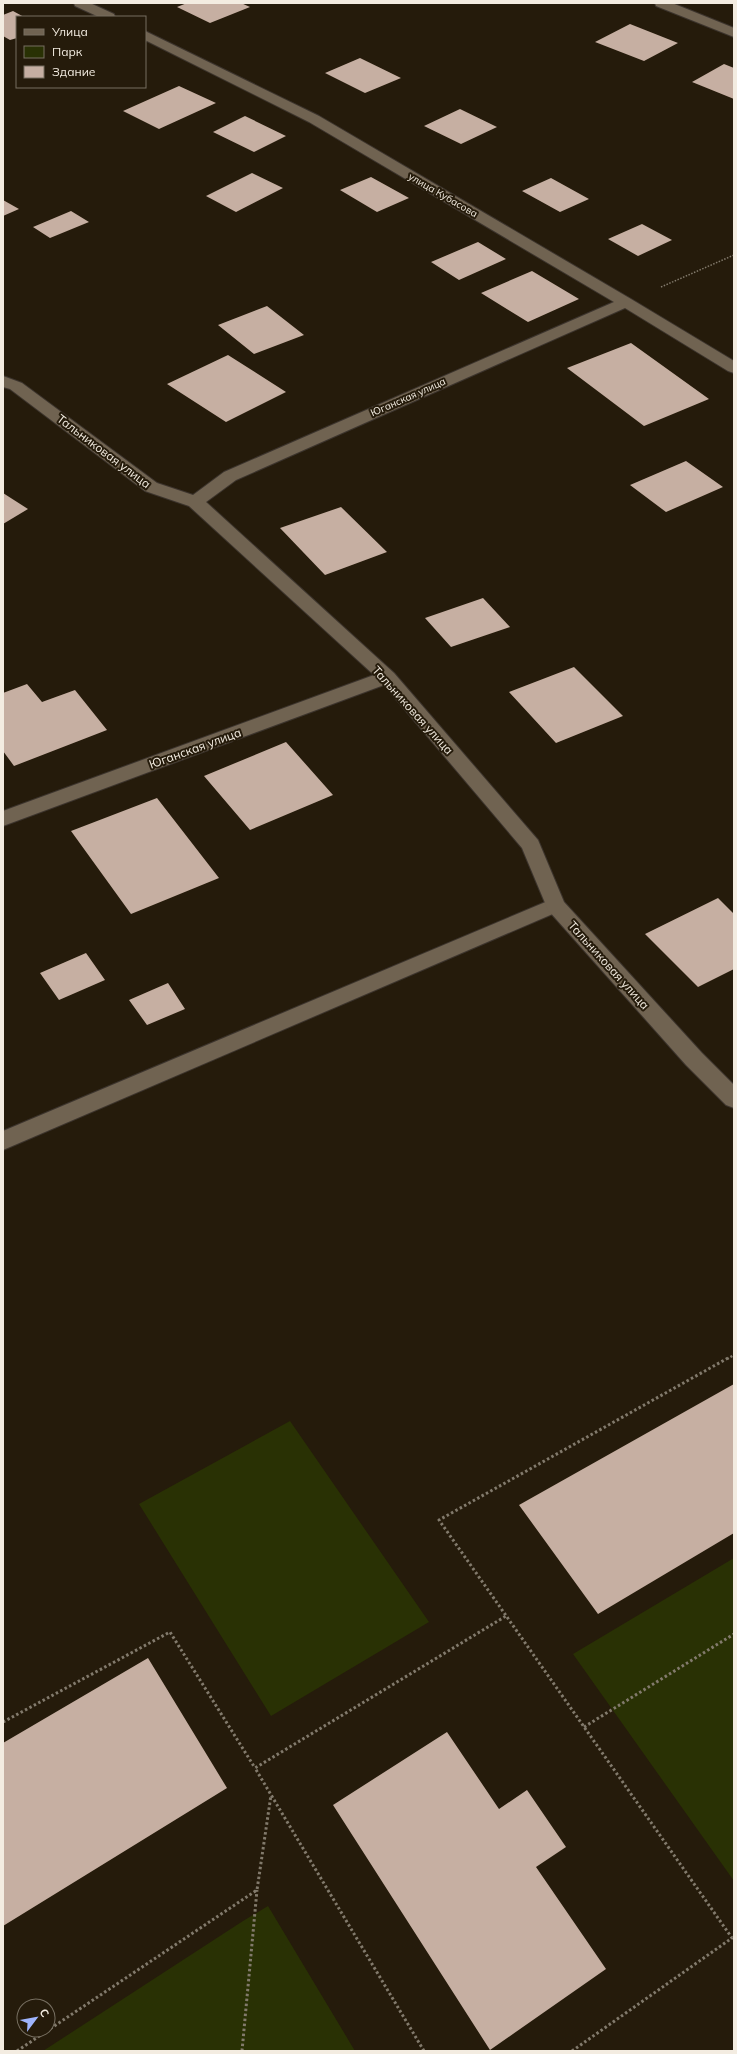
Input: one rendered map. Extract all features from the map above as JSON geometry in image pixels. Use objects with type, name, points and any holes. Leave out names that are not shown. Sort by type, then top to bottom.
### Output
[{"type":"street","points":[[80,3],[107,16]]},
{"type":"street","points":[[661,3],[734,34]]},
{"type":"street","name":"улица Кубасова","points":[[146,35],[314,119],[626,302],[734,368]]},
{"type":"street","name":"Юганская улица","points":[[195,502],[230,476],[626,302]]},
{"type":"street","name":"Тальниковая улица","points":[[3,381],[16,386],[151,487],[195,502],[387,677],[531,844],[555,905],[694,1059],[734,1098]]},
{"type":"street","name":"Юганская улица","points":[[3,819],[387,677]]},
{"type":"street","points":[[3,1141],[555,905]]},
{"type":"path","points":[[626,302],[734,255]]},
{"type":"path","points":[[572,2051],[733,1937],[439,1520],[734,1355]]},
{"type":"path","points":[[255,1768],[506,1616]]},
{"type":"path","points":[[3,1722],[170,1632],[271,1794],[424,2051]]},
{"type":"path","points":[[584,1727],[734,1634]]},
{"type":"path","points":[[242,2051],[257,1890],[271,1794]]},
{"type":"path","points":[[17,2051],[257,1890]]},
{"type":"green space","points":[[290,1421],[429,1622],[271,1716],[139,1504]]},
{"type":"green space","points":[[734,1558],[734,1881],[573,1654]]},
{"type":"green space","points":[[268,1906],[355,2051],[43,2051],[243,1921]]},
{"type":"building","points":[[187,3],[241,3],[250,7],[210,23],[177,7]]},
{"type":"building","points":[[13,11],[22,16],[16,16],[16,38],[10,40],[3,36],[3,15]]},
{"type":"building","points":[[630,24],[678,43],[644,61],[595,42]]},
{"type":"building","points":[[360,58],[401,78],[365,93],[325,73]]},
{"type":"building","points":[[724,64],[734,68],[734,99],[692,82]]},
{"type":"building","points":[[179,86],[216,103],[159,129],[123,111]]},
{"type":"building","points":[[460,109],[497,127],[461,144],[424,126]]},
{"type":"building","points":[[245,116],[286,136],[254,152],[213,132]]},
{"type":"building","points":[[252,173],[283,188],[236,212],[206,196]]},
{"type":"building","points":[[371,177],[409,198],[377,212],[340,190]]},
{"type":"building","points":[[551,178],[589,199],[560,212],[522,191]]},
{"type":"building","points":[[3,200],[19,209],[3,216]]},
{"type":"building","points":[[71,211],[89,222],[50,238],[33,227]]},
{"type":"building","points":[[642,224],[672,240],[638,256],[608,239]]},
{"type":"building","points":[[478,242],[506,259],[459,280],[431,262]]},
{"type":"building","points":[[532,271],[579,299],[528,322],[481,293]]},
{"type":"building","points":[[267,306],[304,335],[254,354],[218,325]]},
{"type":"building","points":[[631,343],[709,399],[644,426],[567,368]]},
{"type":"building","points":[[228,355],[286,392],[226,422],[167,384]]},
{"type":"building","points":[[686,461],[723,487],[666,512],[630,485]]},
{"type":"building","points":[[3,493],[28,509],[3,524]]},
{"type":"building","points":[[341,507],[387,552],[325,575],[280,528]]},
{"type":"building","points":[[483,598],[510,627],[451,647],[425,618]]},
{"type":"building","points":[[574,667],[623,716],[556,743],[509,692]]},
{"type":"building","points":[[27,684],[42,702],[75,690],[107,730],[14,766],[3,751],[3,693]]},
{"type":"building","points":[[286,742],[333,795],[250,830],[204,776]]},
{"type":"building","points":[[157,798],[219,878],[131,914],[71,831]]},
{"type":"building","points":[[718,898],[734,914],[734,969],[698,987],[645,934]]},
{"type":"building","points":[[86,953],[105,980],[59,1000],[40,973]]},
{"type":"building","points":[[168,983],[185,1009],[147,1025],[129,1000]]},
{"type":"building","points":[[734,1384],[734,1533],[598,1614],[519,1505]]},
{"type":"building","points":[[148,1658],[227,1788],[3,1926],[3,1743]]},
{"type":"building","points":[[447,1732],[499,1809],[527,1790],[566,1847],[536,1867],[606,1969],[490,2050],[333,1805]]}]
